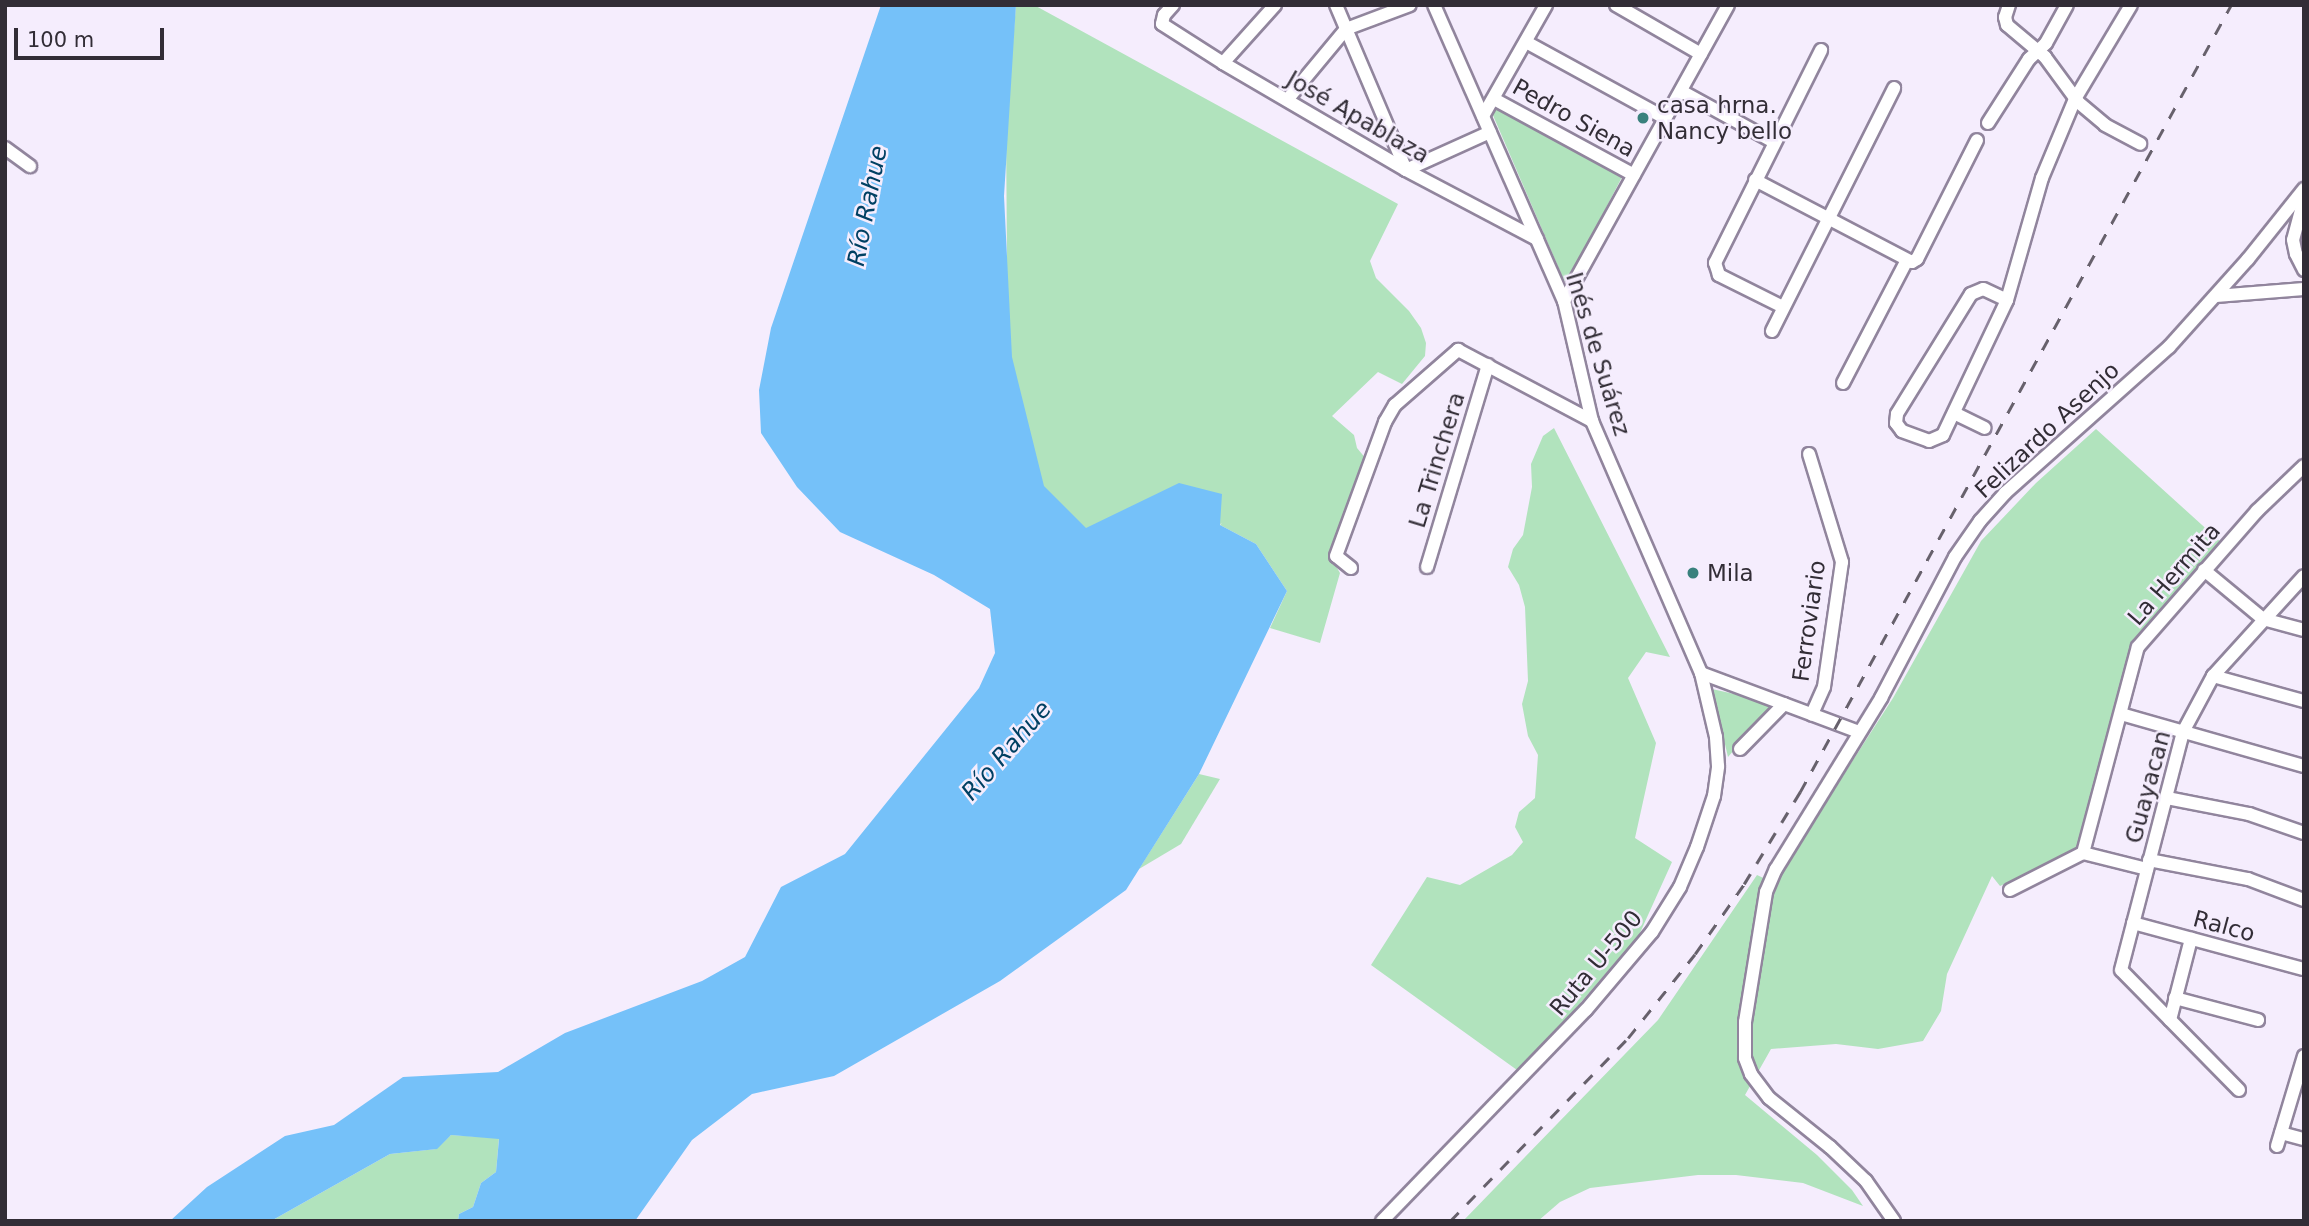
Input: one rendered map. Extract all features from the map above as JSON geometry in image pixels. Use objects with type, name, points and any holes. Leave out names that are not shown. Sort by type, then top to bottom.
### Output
[{"type":"street","name":"José Apablaza","points":[[1173,5],[1164,15],[1162,24],[1223,63],[1406,170],[1537,239]]},
{"type":"street","points":[[1223,63],[1275,5]]},
{"type":"street","points":[[1336,5],[1406,170],[1490,132]]},
{"type":"street","points":[[1287,100],[1346,29],[1410,5]]},
{"type":"street","name":"Inés de Suárez","points":[[1434,5],[1564,301],[1592,422],[1700,673]]},
{"type":"street","points":[[1483,116],[1546,5]]},
{"type":"street","points":[[1616,5],[1701,54]]},
{"type":"street","points":[[1564,301],[1728,5]]},
{"type":"street","points":[[2009,5],[2005,17],[2007,25],[2037,49],[2075,99],[2105,125],[2140,144]]},
{"type":"street","points":[[1988,123],[2037,49],[2046,43],[2067,5]]},
{"type":"street","points":[[2007,300],[1983,289],[1971,294],[1897,414],[1896,423],[1902,431],[1932,442],[1941,437],[1954,413],[2007,300],[2042,178],[2075,99],[2131,5]]},
{"type":"street","points":[[1526,42],[1665,118]]},
{"type":"street","points":[[1783,307],[1719,275],[1715,263],[1821,50]]},
{"type":"street","points":[[1772,331],[1894,88]]},
{"type":"street","points":[[1681,91],[1774,142]]},
{"type":"street","name":"Pedro Siena","points":[[1494,99],[1634,175]]},
{"type":"street","points":[[1755,180],[1906,262],[1917,259],[1977,140]]},
{"type":"street","points":[[5,148],[30,166]]},
{"type":"street","name":"Felizardo Asenjo","points":[[1894,1221],[1866,1181],[1769,1098],[1751,1074],[1745,1058],[1745,1022],[1766,892],[1776,869],[1892,677],[1955,557],[1980,521],[2005,493],[2169,347],[2216,296],[2304,189]]},
{"type":"street","points":[[2304,199],[2294,240],[2296,254],[2304,270]]},
{"type":"street","points":[[1843,383],[1906,262]]},
{"type":"street","points":[[2216,296],[2304,289]]},
{"type":"street","points":[[1351,568],[1336,556],[1385,422],[1395,405],[1458,350],[1592,422]]},
{"type":"street","name":"La Trinchera","points":[[1427,567],[1488,365]]},
{"type":"street","points":[[1954,413],[1985,428]]},
{"type":"street","name":"Ferroviario","points":[[1809,454],[1842,562],[1824,687],[1812,714]]},
{"type":"street","name":"La Hermita","points":[[2083,853],[2138,647],[2258,511],[2304,466]]},
{"type":"street","points":[[2204,570],[2263,619],[2304,630]]},
{"type":"street","name":"Guayacan","points":[[2170,1020],[2121,970],[2183,732],[2213,676],[2304,576]]},
{"type":"street","points":[[1700,673],[1859,732]]},
{"type":"street","name":"Ruta U-500","points":[[1382,1221],[1586,1010],[1635,954],[1668,908],[1698,847],[1717,780],[1716,737],[1700,673]]},
{"type":"street","points":[[2213,676],[2304,701]]},
{"type":"street","points":[[1740,749],[1784,704]]},
{"type":"street","points":[[2121,714],[2304,766]]},
{"type":"street","points":[[2167,798],[2249,814],[2304,832]]},
{"type":"street","points":[[2010,890],[2083,853],[2248,879],[2304,900]]},
{"type":"street","name":"Ralco","points":[[2133,923],[2304,969]]},
{"type":"street","points":[[2190,939],[2170,1020],[2239,1090]]},
{"type":"street","points":[[2175,998],[2258,1020]]},
{"type":"street","points":[[2277,1146],[2304,1056]]},
{"type":"street","points":[[2281,1133],[2302,1139]]},
{"type":"green space","points":[[1016,5],[1034,5],[1398,204],[1370,261],[1376,278],[1409,311],[1421,328],[1426,343],[1425,356],[1402,384],[1378,372],[1332,416],[1354,435],[1357,448],[1367,460],[1331,558],[1340,573],[1320,643],[1270,628],[1287,591],[1256,544],[1220,525],[1222,523],[1210,530],[1084,540],[1035,491],[1002,358],[1007,260],[1006,128]]},
{"type":"green space","points":[[1496,106],[1622,177],[1566,285],[1492,113]]},
{"type":"green space","points":[[1554,428],[1670,657],[1646,652],[1628,678],[1656,743],[1635,838],[1672,862],[1639,935],[1526,1066],[1517,1070],[1371,965],[1427,877],[1460,885],[1512,855],[1523,842],[1515,827],[1519,812],[1535,798],[1538,755],[1528,736],[1522,704],[1528,681],[1525,607],[1519,585],[1508,567],[1513,549],[1523,535],[1532,487],[1531,464],[1543,436]]},
{"type":"green space","points":[[2096,429],[2223,544],[2137,644],[2079,850],[2000,886],[1992,876],[1947,974],[1941,1011],[1923,1041],[1878,1049],[1836,1044],[1771,1049],[1745,1095],[1817,1155],[1852,1190],[1863,1206],[1803,1183],[1736,1175],[1698,1175],[1590,1188],[1560,1202],[1538,1221],[1463,1221],[1658,1020],[1757,875],[1774,883],[1893,698],[1981,541],[2036,483]]},
{"type":"green space","points":[[1712,689],[1774,703],[1728,757]]},
{"type":"green space","points":[[1199,774],[1220,779],[1181,844],[1139,869]]},
{"type":"green space","points":[[451,1135],[499,1138],[496,1172],[481,1183],[473,1207],[459,1214],[458,1221],[271,1221],[390,1154],[436,1149]]},
{"type":"water","name":"Río Rahue","points":[[881,5],[1016,5],[1004,196],[1012,357],[1044,486],[1086,528],[1179,483],[1222,494],[1220,525],[1256,544],[1287,591],[1199,774],[1126,890],[1000,981],[834,1076],[752,1094],[692,1140],[635,1221],[458,1221],[459,1214],[473,1207],[481,1183],[496,1172],[499,1139],[451,1135],[437,1149],[390,1154],[271,1221],[170,1221],[207,1187],[285,1136],[334,1125],[403,1077],[498,1072],[565,1033],[702,981],[745,957],[781,887],[845,854],[979,688],[995,653],[990,609],[934,575],[840,532],[797,487],[761,433],[759,390],[771,328]]},
{"type":"railway","points":[[1450,1221],[1628,1038],[1695,954],[1744,884],[1800,792],[2231,5]]},
{"type":"place","name":"casa hrna. Nancy bello","points":[[1643,118]]},
{"type":"place","name":"Mila","points":[[1693,573]]}]
